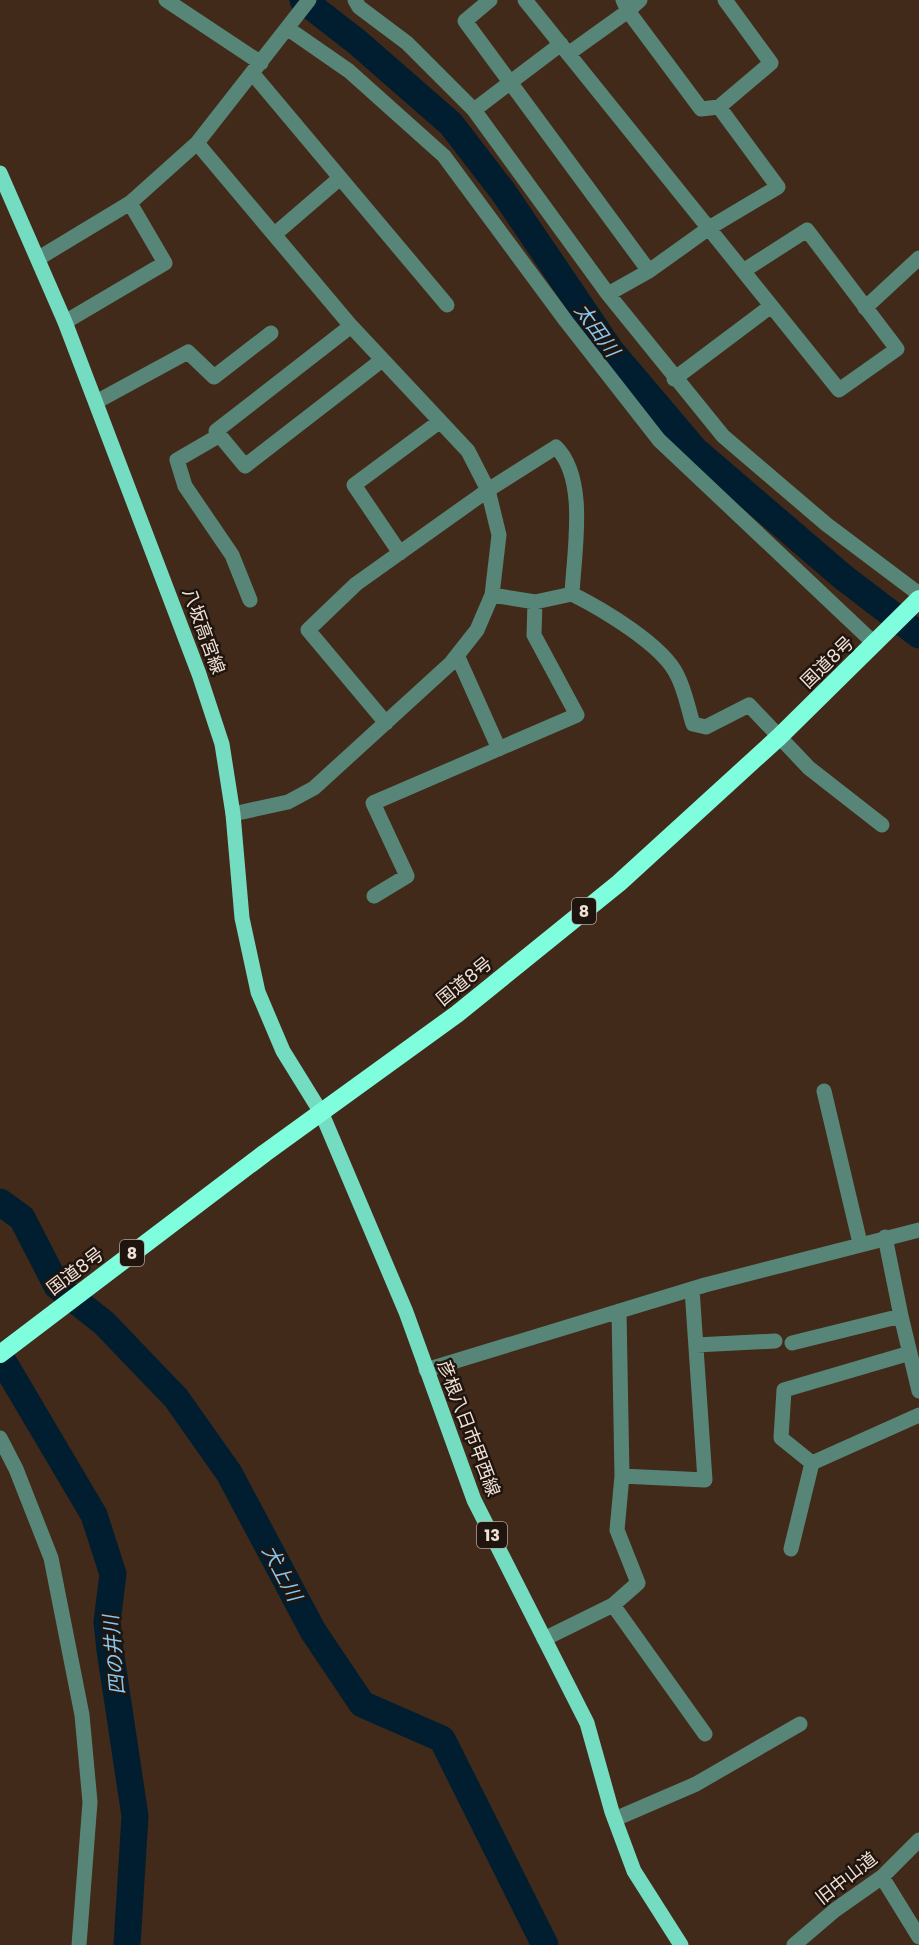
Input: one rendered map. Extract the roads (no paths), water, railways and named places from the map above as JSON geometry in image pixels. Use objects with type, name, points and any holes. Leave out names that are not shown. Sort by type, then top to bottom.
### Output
[{"type":"highway","name":"国道8号","points":[[0,1354],[265,1153],[322,1114],[457,1014],[619,883],[779,737],[878,642],[917,600]]},
{"type":"main road","name":"八坂高宮線","points":[[0,173],[65,322],[199,674],[222,744],[233,814],[242,918],[258,992],[284,1051],[322,1114]]},
{"type":"main road","name":"彦根八日市甲西線","points":[[322,1114],[406,1312],[474,1500],[587,1724],[615,1819],[634,1871],[681,1945]]},
{"type":"street","points":[[166,0],[257,68],[340,178],[447,305]]},
{"type":"street","points":[[39,258],[130,203],[197,143],[309,0]]},
{"type":"street","points":[[355,0],[359,7],[406,44],[474,110],[608,294],[674,379],[723,436],[917,600]]},
{"type":"street","points":[[490,0],[465,21],[649,271]]},
{"type":"street","points":[[525,0],[565,49],[771,306],[839,390],[897,349],[807,230],[743,271]]},
{"type":"street","points":[[474,110],[509,83],[565,49],[626,6],[640,0]]},
{"type":"street","points":[[626,6],[701,109],[719,107],[771,63],[725,0]]},
{"type":"street","points":[[289,24],[349,71],[444,156],[566,321],[658,440],[878,642]]},
{"type":"street","points":[[608,294],[649,271],[709,228],[778,187],[719,107]]},
{"type":"street","points":[[197,143],[351,326],[468,451],[488,490],[499,535],[492,595],[477,630],[457,655],[314,788],[288,802],[233,814]]},
{"type":"street","points":[[275,234],[340,178]]},
{"type":"street","points":[[65,322],[165,262],[130,203]]},
{"type":"street","points":[[866,308],[919,258]]},
{"type":"street","points":[[674,379],[771,306]]},
{"type":"street","points":[[351,326],[216,431],[245,466],[382,360]]},
{"type":"street","points":[[96,402],[188,352],[214,378],[271,333]]},
{"type":"street","points":[[399,553],[354,485],[439,422]]},
{"type":"street","points":[[220,435],[177,460],[185,486],[232,555],[250,600]]},
{"type":"street","points":[[386,723],[308,630],[356,584],[488,490],[556,447],[566,458],[576,488],[572,594]]},
{"type":"street","points":[[492,595],[535,602],[572,594],[597,606],[644,638],[677,674],[693,724],[706,727],[749,705],[809,768],[882,825]]},
{"type":"street","points":[[374,896],[407,876],[373,803],[577,715],[534,634],[535,602]]},
{"type":"street","points":[[457,655],[499,748]]},
{"type":"street","points":[[824,1091],[860,1243]]},
{"type":"street","points":[[426,1370],[692,1288],[860,1243],[919,1230]]},
{"type":"street","points":[[885,1237],[919,1391]]},
{"type":"street","points":[[622,1476],[705,1480],[692,1288]]},
{"type":"street","points":[[544,1639],[613,1605],[638,1584],[617,1530],[622,1476],[619,1311]]},
{"type":"street","points":[[792,1343],[901,1316]]},
{"type":"street","points":[[696,1345],[775,1341]]},
{"type":"street","points":[[812,1463],[782,1438],[784,1390],[910,1353]]},
{"type":"street","points":[[812,1463],[919,1415]]},
{"type":"street","points":[[0,1438],[16,1469],[51,1558],[82,1715],[90,1802],[79,1945]]},
{"type":"street","points":[[791,1549],[812,1463]]},
{"type":"street","points":[[613,1605],[705,1734]]},
{"type":"street","points":[[615,1819],[696,1784],[800,1724]]},
{"type":"street","name":"旧中山道","points":[[794,1945],[835,1910],[882,1877],[919,1840]]},
{"type":"street","points":[[882,1877],[919,1937]]},
{"type":"waterway","name":"太田川","points":[[303,0],[357,42],[451,124],[504,193],[611,351],[695,450],[843,577],[919,635]]},
{"type":"waterway","name":"犬上川","points":[[0,1202],[22,1218],[57,1286],[104,1323],[176,1398],[229,1473],[313,1631],[362,1704],[442,1739],[545,1945]]},
{"type":"waterway","name":"四の井川","points":[[0,1356],[94,1515],[113,1574],[107,1622],[135,1816],[127,1945]]}]
